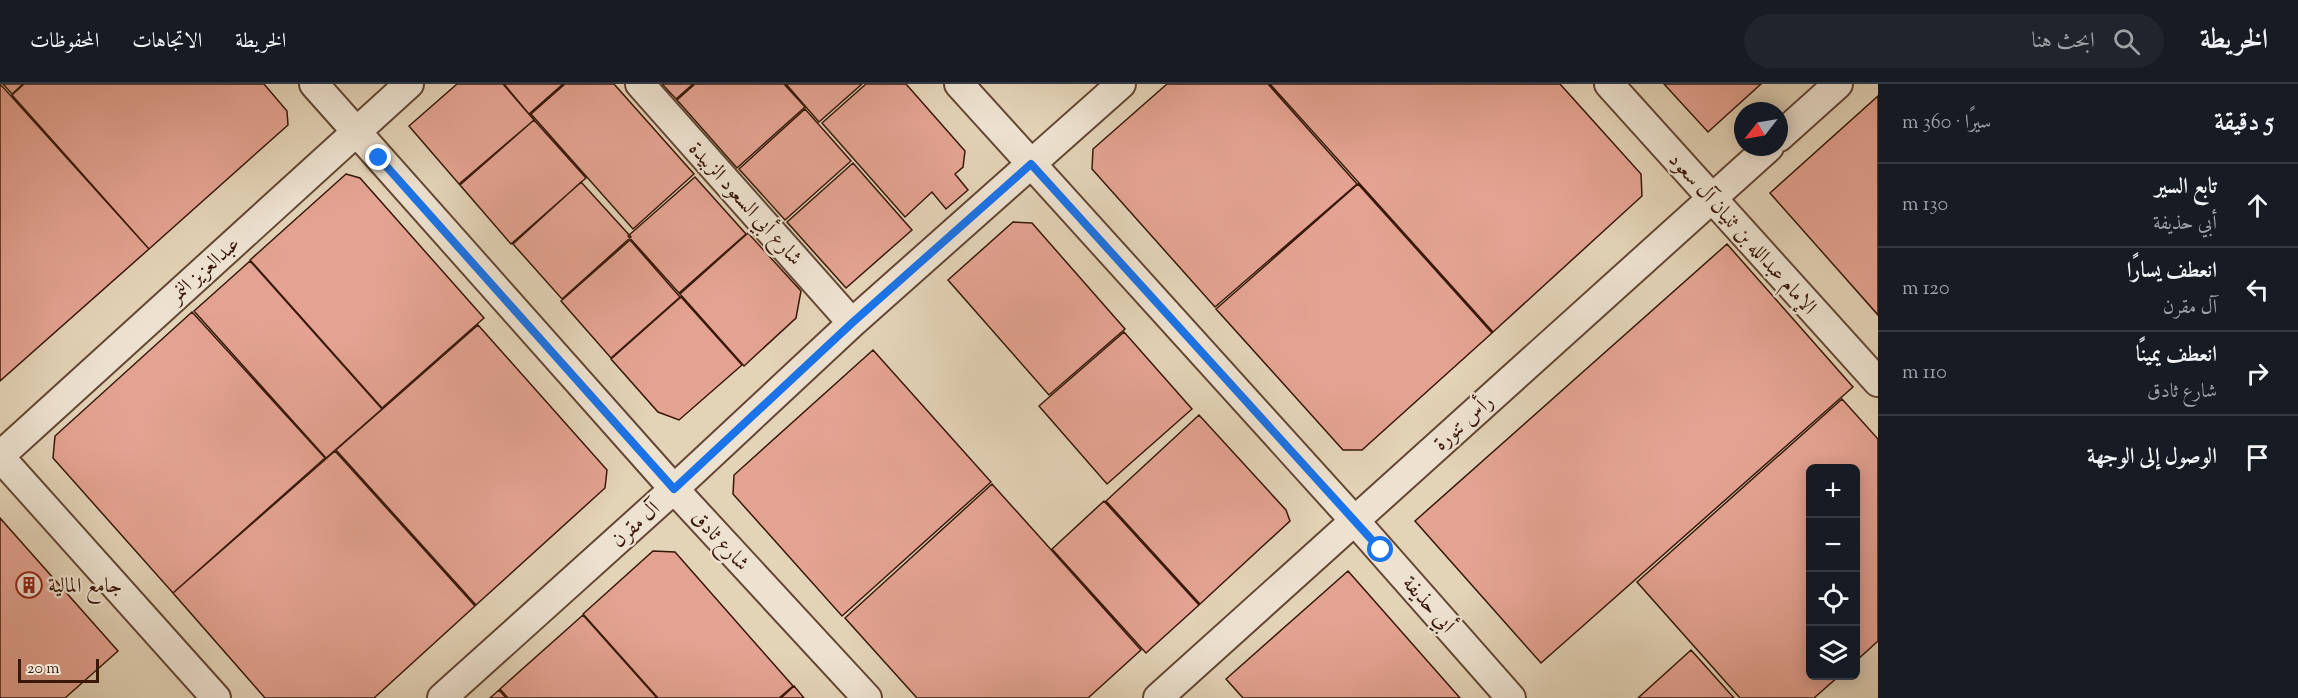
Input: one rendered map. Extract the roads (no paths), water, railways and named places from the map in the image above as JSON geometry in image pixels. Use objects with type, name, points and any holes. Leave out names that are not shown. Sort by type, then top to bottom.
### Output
[{"type":"street","name":"شارع ثادق","points":[[314,84],[674,489],[867,698]]},
{"type":"street","name":"عبدالعزيز النمر","points":[[0,456],[409,84]]},
{"type":"street","name":"شارع أبي السعود الزبيدة","points":[[640,84],[852,323]]},
{"type":"street","name":"أبي حذيفة","points":[[959,84],[1354,520],[1511,698]]},
{"type":"street","name":"آل مقرن","points":[[442,698],[674,489],[852,323],[1121,84]]},
{"type":"street","name":"الإمام عبدالله بن ثنيان آل سعود","points":[[1609,84],[1878,382]]},
{"type":"street","points":[[1788,129],[1838,84]]},
{"type":"street","name":"رأس تنورة","points":[[1158,698],[1758,156]]},
{"type":"street","points":[[0,456],[216,698]]},
{"type":"place","name":"جامع المالية","points":[[29,585]]}]
